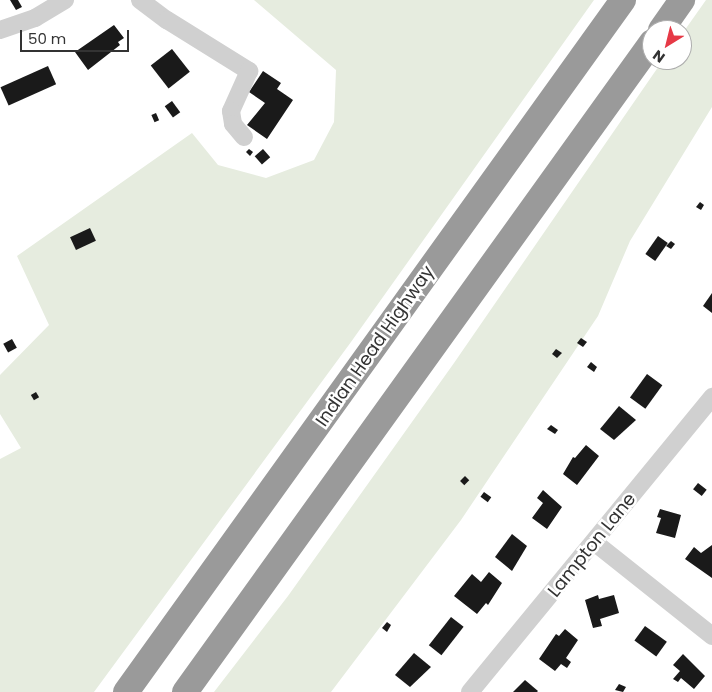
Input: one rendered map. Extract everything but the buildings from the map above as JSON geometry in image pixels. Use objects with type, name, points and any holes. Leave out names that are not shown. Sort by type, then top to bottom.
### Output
[{"type":"highway","name":"Indian Head Highway","points":[[126,692],[623,0]]},
{"type":"highway","points":[[667,20],[682,0]]},
{"type":"highway","points":[[185,692],[642,56]]},
{"type":"street","points":[[0,30],[34,18],[65,0]]},
{"type":"street","points":[[140,0],[167,20],[249,71],[231,111],[234,124],[244,137]]},
{"type":"street","name":"Lampton Lane","points":[[470,692],[712,397]]},
{"type":"street","points":[[594,542],[712,636]]},
{"type":"shaded area","points":[[254,0],[594,0],[351,342],[94,692],[0,692],[0,459],[21,448],[0,414],[0,375],[49,325],[17,256],[192,133],[218,165],[266,178],[314,160],[334,122],[336,70]]},
{"type":"shaded area","points":[[706,0],[712,0],[712,107],[630,241],[598,316],[461,520],[331,692],[214,692],[288,596],[454,363],[656,70],[692,70],[692,20]]}]
